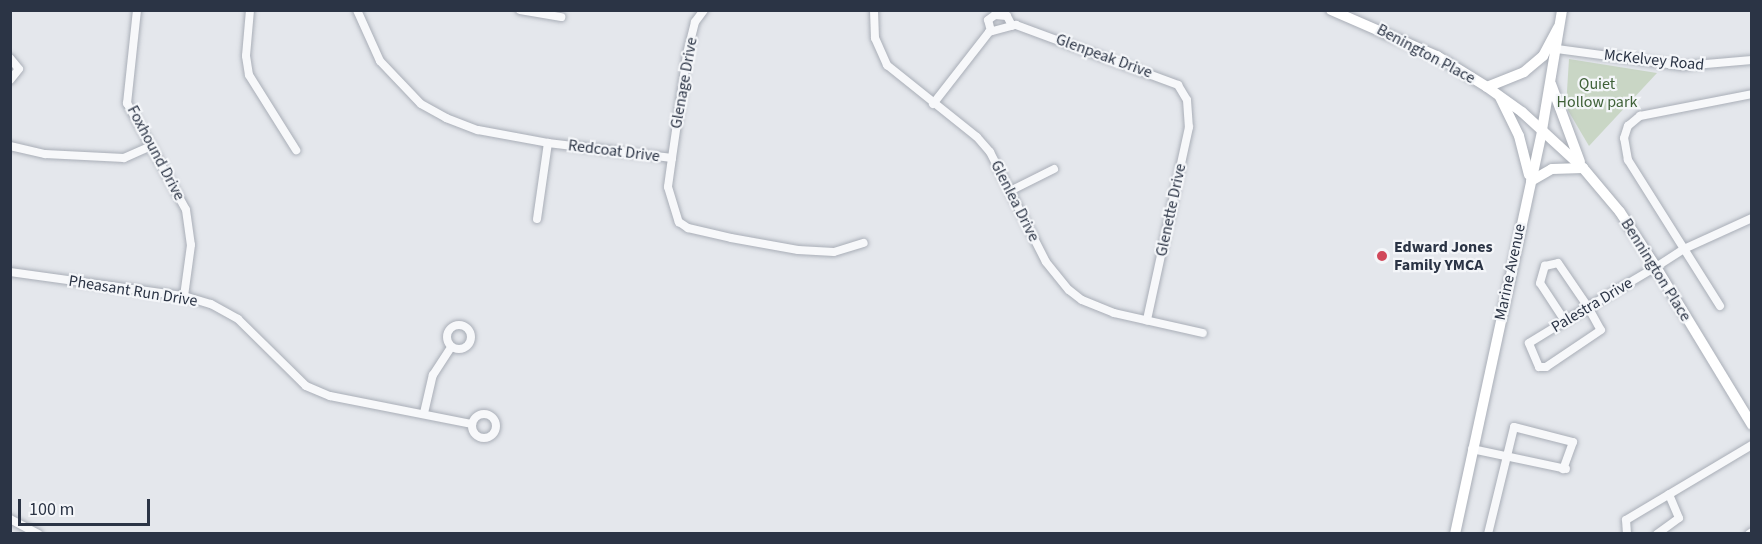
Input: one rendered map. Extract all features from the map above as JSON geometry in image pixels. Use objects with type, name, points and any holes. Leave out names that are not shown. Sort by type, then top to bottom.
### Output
[{"type":"main road","name":"Benington Place","points":[[1331,10],[1427,51],[1488,87]]},
{"type":"main road","name":"Marine Avenue","points":[[1455,534],[1542,130],[1562,10]]},
{"type":"main road","points":[[1488,87],[1524,72],[1543,56],[1560,24]]},
{"type":"main road","points":[[1498,94],[1519,136],[1531,181],[1552,169],[1583,168],[1551,84]]},
{"type":"main road","points":[[1488,87],[1542,130]]},
{"type":"main road","name":"Bennington Place","points":[[1542,130],[1583,168],[1620,212],[1752,425]]},
{"type":"street","name":"Foxhound Drive","points":[[137,10],[128,103],[186,210],[191,244],[183,296]]},
{"type":"street","points":[[250,10],[246,56],[249,75],[296,150]]},
{"type":"street","name":"Redcoat Drive","points":[[357,10],[380,61],[421,104],[478,130],[549,143],[672,158],[670,202],[678,222],[688,228],[798,250],[834,252],[864,243]]},
{"type":"street","points":[[520,10],[561,17]]},
{"type":"street","name":"Glenage Drive","points":[[672,158],[687,55],[695,22],[704,10]]},
{"type":"street","name":"Glenlea Drive","points":[[874,10],[875,38],[887,65],[977,137],[1012,190],[1046,262],[1069,290],[1082,300],[1114,313],[1203,333]]},
{"type":"street","name":"Glenpeak Drive","points":[[933,104],[991,31],[988,20],[995,15],[1007,16],[1012,26],[1166,79],[1178,86],[1187,100]]},
{"type":"street","points":[[991,31],[1012,26]]},
{"type":"street","name":"McKelvey Road","points":[[1557,49],[1683,66],[1752,60]]},
{"type":"street","points":[[10,58],[19,69],[10,80]]},
{"type":"street","points":[[1720,306],[1628,160],[1623,145],[1625,131],[1635,119],[1646,114],[1752,94]]},
{"type":"street","name":"Glenette Drive","points":[[1147,320],[1189,127],[1187,100]]},
{"type":"street","points":[[537,219],[549,143]]},
{"type":"street","points":[[10,146],[45,154],[124,158],[151,146]]},
{"type":"street","points":[[1012,190],[1054,169]]},
{"type":"street","name":"Palestra Drive","points":[[1588,307],[1602,330],[1546,367],[1539,367],[1529,343],[1588,307],[1656,267],[1684,249],[1752,218]]},
{"type":"street","points":[[1565,321],[1540,284],[1545,266],[1558,263],[1588,307]]},
{"type":"street","name":"Pheasant Run Drive","points":[[10,272],[183,296],[211,304],[238,319],[306,386],[330,396],[472,424]]},
{"type":"street","points":[[424,413],[433,375],[451,347]]},
{"type":"street","points":[[1472,449],[1505,456],[1565,469],[1573,442],[1514,427],[1505,456],[1488,534]]},
{"type":"street","points":[[1626,534],[1626,520],[1752,445]]},
{"type":"street","points":[[1657,534],[1678,518],[1669,494]]},
{"type":"street","points":[[10,519],[38,534]]},
{"type":"green space","name":"Quiet Hollow park","points":[[1569,59],[1657,73],[1589,146],[1566,107]]},
{"type":"place","name":"Edward Jones Family YMCA","points":[[1382,256]]}]
